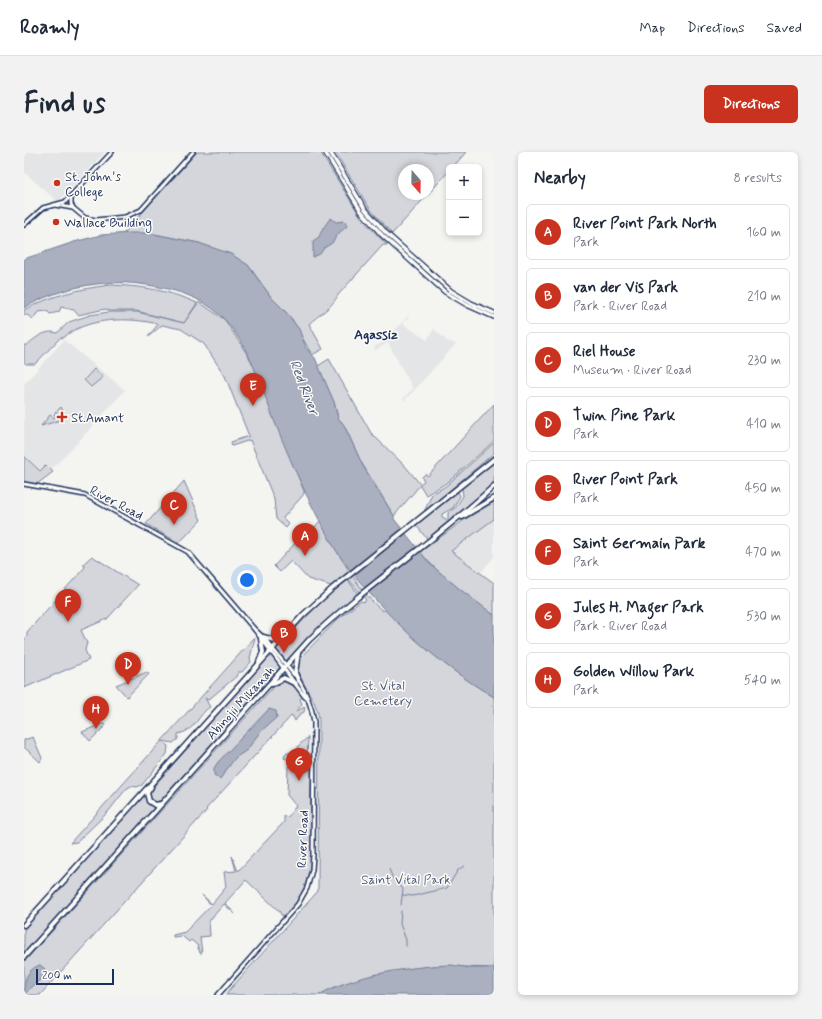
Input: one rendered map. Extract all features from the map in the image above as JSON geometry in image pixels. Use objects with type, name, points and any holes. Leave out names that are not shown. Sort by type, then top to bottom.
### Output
[{"type":"main road","points":[[325,152],[361,211],[382,235],[445,292],[467,305],[494,317]]},
{"type":"main road","points":[[330,152],[365,209],[386,233],[451,291],[471,303],[494,313]]},
{"type":"main road","name":"Abinojii Mikanah","points":[[24,925],[289,630],[333,588],[422,518],[494,458]]},
{"type":"main road","name":"Abinojii Mikanah","points":[[24,956],[299,651],[348,606],[494,486]]},
{"type":"main road","points":[[441,531],[494,498]]},
{"type":"main road","points":[[255,668],[262,652],[262,638],[270,640],[277,639],[289,630]]},
{"type":"main road","points":[[268,686],[284,678],[297,682],[295,667],[299,651]]},
{"type":"main road","points":[[163,803],[156,806],[151,803],[147,798],[147,793],[174,759]]},
{"type":"street","points":[[24,226],[40,210],[65,202],[112,152]]},
{"type":"street","points":[[55,204],[73,208],[88,220],[132,216],[141,210],[193,152]]},
{"type":"street","points":[[72,196],[70,201],[73,208]]},
{"type":"street","name":"River Road","points":[[24,484],[86,495],[188,552],[272,650],[297,682],[308,700],[314,722],[313,855],[311,875],[302,896],[289,916],[218,995]]},
{"type":"shaded area","name":"St. John's College","points":[[25,152],[105,152],[58,202],[24,172]]},
{"type":"shaded area","points":[[411,313],[403,324],[427,340],[434,329],[447,341],[456,344],[404,401],[403,399],[413,388],[388,343],[375,350],[374,347],[385,341]]},
{"type":"shaded area","name":"St.Amant","points":[[64,340],[125,390],[39,482],[24,479],[24,384]]},
{"type":"shaded area","points":[[494,518],[494,557],[481,572],[450,551]]},
{"type":"green space","points":[[197,152],[320,152],[362,219],[387,245],[383,245],[338,295],[332,304],[309,324],[323,349],[312,355],[292,319],[271,297],[248,265],[199,243],[149,233],[123,234]]},
{"type":"green space","points":[[335,152],[466,152],[456,164],[446,164],[446,174],[434,188],[434,164],[398,164],[398,200],[423,200],[392,234],[370,209]]},
{"type":"green space","points":[[110,285],[133,286],[165,292],[197,303],[184,323],[136,311],[110,311],[105,309],[78,315],[74,310],[61,307],[59,312],[50,314],[47,311],[38,312],[33,319],[27,315],[24,315],[24,310],[45,300],[87,288]]},
{"type":"green space","points":[[199,302],[225,320],[252,362],[304,491],[304,494],[283,518],[289,524],[286,528],[276,519],[274,499],[250,440],[232,446],[231,442],[249,436],[225,376],[204,344],[181,329],[162,325],[148,337],[158,324],[134,320],[109,320],[96,322],[73,331],[63,338],[61,337],[35,364],[26,364],[24,362],[24,345],[27,345],[45,333],[57,333],[69,322],[90,315],[109,312],[137,312],[184,323]]},
{"type":"green space","points":[[329,359],[371,433],[406,467],[420,484],[424,481],[422,477],[425,474],[428,476],[494,404],[494,441],[448,482],[426,495],[420,485],[394,516],[361,462],[344,425],[338,418],[334,402],[318,366]]},
{"type":"green space","points":[[94,369],[103,377],[91,387],[84,380]]},
{"type":"green space","points":[[61,407],[65,415],[64,419],[41,426],[50,415],[54,418],[56,417],[54,414]]},
{"type":"green space","points":[[494,443],[494,453],[424,512],[432,494],[446,486]]},
{"type":"green space","points":[[24,456],[40,471],[46,465],[53,472],[37,484],[24,482]]},
{"type":"green space","points":[[494,461],[494,484],[427,539],[416,525],[458,492],[460,496],[453,508],[442,514],[442,517],[448,520],[448,513],[456,507],[463,496],[462,488]]},
{"type":"green space","points":[[184,481],[201,520],[179,543],[146,524]]},
{"type":"green space","points":[[494,502],[494,519],[451,551],[494,583],[494,615],[446,578],[420,552],[464,520]]},
{"type":"green space","name":"Saint Vital Park","points":[[320,521],[348,570],[375,604],[383,611],[385,609],[410,634],[450,668],[494,697],[494,968],[432,966],[382,974],[341,985],[319,995],[225,995],[318,891],[319,719],[314,703],[300,675],[298,660],[338,619],[361,601],[364,602],[366,600],[345,575],[331,586],[308,579],[291,561],[280,572],[274,566],[299,539],[292,533],[295,530],[305,538]]},
{"type":"green space","points":[[92,556],[138,585],[107,619],[81,630],[87,643],[85,650],[89,660],[24,688],[24,640],[27,637],[27,632],[85,567],[83,564]]},
{"type":"green space","points":[[348,580],[358,594],[307,639],[286,662],[275,649],[328,595]]},
{"type":"green space","points":[[254,638],[250,658],[251,662],[242,672],[238,672],[238,675],[208,700],[205,698],[210,707],[203,713],[193,726],[178,734],[178,739],[173,743],[162,741],[168,746],[167,754],[142,785],[137,787],[131,786],[126,789],[108,812],[77,842],[70,843]]},
{"type":"green space","points":[[270,654],[281,666],[161,800],[156,802],[151,801],[149,792]]},
{"type":"green space","points":[[147,672],[149,674],[127,697],[116,685]]},
{"type":"green space","points":[[283,679],[291,681],[303,696],[300,699],[302,704],[296,711],[305,707],[304,712],[300,714],[295,721],[292,715],[40,995],[24,995],[24,962],[276,684]]},
{"type":"green space","points":[[104,723],[106,725],[90,741],[82,732]]},
{"type":"green space","points":[[33,737],[42,758],[40,762],[24,747],[24,740]]},
{"type":"green space","points":[[308,737],[307,760],[289,760],[284,758],[285,754],[298,750],[298,746]]},
{"type":"green space","points":[[288,766],[311,766],[311,853],[310,866],[303,890],[287,916],[281,915],[280,912],[246,880],[225,903],[235,914],[224,904],[209,921],[210,936],[200,937],[202,953],[200,953],[197,945],[191,940],[189,942],[182,936],[173,937],[173,935],[185,932],[211,905],[202,895],[212,904],[226,887],[224,872],[236,871],[232,856],[238,871],[284,822],[284,816],[288,817],[296,806],[287,795]]},
{"type":"green space","points":[[145,793],[149,804],[155,807],[24,953],[24,927]]},
{"type":"water","points":[[331,218],[336,222],[345,221],[347,226],[338,234],[332,243],[324,248],[320,254],[313,257],[313,241],[319,237]]},
{"type":"water","name":"Red River","points":[[149,233],[199,243],[231,254],[248,265],[271,297],[286,312],[299,329],[306,348],[315,358],[334,402],[338,418],[344,425],[363,466],[394,516],[394,519],[430,564],[494,615],[494,697],[451,668],[411,635],[374,598],[341,558],[315,512],[283,443],[247,353],[233,330],[216,312],[197,299],[186,294],[152,286],[125,283],[95,284],[65,290],[24,308],[24,259],[74,242],[101,235]]},
{"type":"water","points":[[269,709],[276,711],[277,717],[260,732],[247,750],[235,758],[220,779],[214,775],[214,768],[218,762]]},
{"type":"water","points":[[40,965],[45,969],[44,977],[33,985],[24,995],[25,981],[29,973],[35,967]]},
{"type":"water","points":[[451,965],[471,968],[494,968],[494,995],[319,995],[348,982],[365,977],[419,967]]},
{"type":"waterway","points":[[403,895],[413,896],[447,888],[458,870],[464,866]]},
{"type":"waterway","points":[[389,869],[393,879],[403,889],[401,905]]},
{"type":"waterway","points":[[401,911],[400,924],[406,940],[406,946]]},
{"type":"place","name":"St. John's College","points":[[57,183]]},
{"type":"place","name":"Wallace Building","points":[[56,222]]},
{"type":"place","name":"River Point Park","points":[[253,406]]},
{"type":"place","name":"St.Amant","points":[[62,417]]},
{"type":"place","name":"Riel House","points":[[174,525]]},
{"type":"place","name":"River Point Park North","points":[[305,556]]},
{"type":"place","name":"Saint Germain Park","points":[[68,622]]},
{"type":"place","name":"van der Vis Park","points":[[284,653]]},
{"type":"place","name":"Twin Pine Park","points":[[128,685]]},
{"type":"place","name":"Golden Willow Park","points":[[96,729]]},
{"type":"place","name":"Jules H. Mager Park","points":[[299,781]]},
{"type":"district","name":"Agassiz","points":[[376,334]]},
{"type":"park label","name":"St. Vital Cemetery","points":[[383,692]]}]
